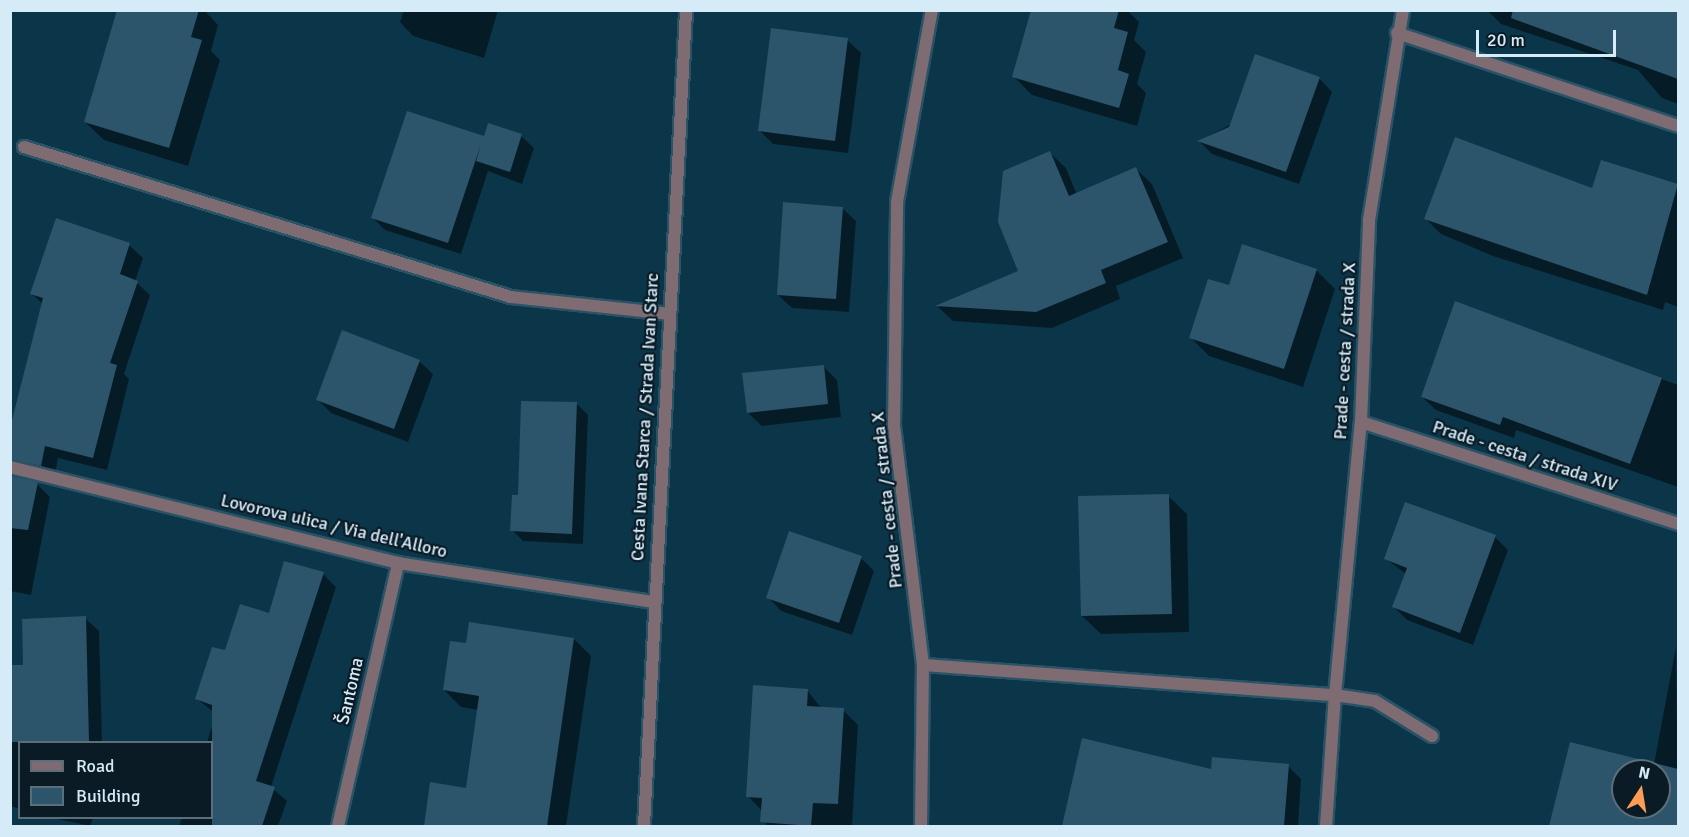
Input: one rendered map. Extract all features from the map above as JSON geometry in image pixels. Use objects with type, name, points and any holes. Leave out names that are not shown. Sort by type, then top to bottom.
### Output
[{"type":"street","name":"Cesta Ivana Starca / Strada Ivan Starc","points":[[644,826],[653,602],[686,10]]},
{"type":"street","name":"Prade - cesta / strada X","points":[[921,826],[923,665],[894,426],[897,202],[932,10]]},
{"type":"street","name":"Prade - cesta / strada X","points":[[1326,826],[1335,695],[1361,422],[1369,220],[1397,33],[1403,10]]},
{"type":"street","points":[[1397,33],[1678,126]]},
{"type":"street","points":[[24,147],[511,297],[669,314]]},
{"type":"street","name":"Prade - cesta / strada XIV","points":[[1361,422],[1678,524]]},
{"type":"street","name":"Lovorova ulica / Via dell'Alloro","points":[[10,467],[398,563],[653,602]]},
{"type":"street","name":"Šantoma","points":[[338,826],[398,563]]},
{"type":"street","points":[[923,665],[1335,695],[1376,701],[1432,736]]},
{"type":"building","points":[[117,10],[199,10],[191,37],[202,40],[169,148],[84,122]]},
{"type":"building","points":[[1031,10],[1119,10],[1114,28],[1128,32],[1118,70],[1129,74],[1119,108],[1012,77]]},
{"type":"building","points":[[1513,10],[1678,10],[1678,79],[1511,18]]},
{"type":"building","points":[[771,28],[848,38],[835,141],[758,131]]},
{"type":"building","points":[[1255,54],[1320,77],[1286,172],[1197,141],[1229,127]]},
{"type":"building","points":[[407,111],[484,136],[488,123],[522,134],[510,172],[476,161],[481,144],[448,243],[371,218]]},
{"type":"building","points":[[1455,137],[1592,188],[1601,160],[1678,184],[1647,295],[1424,219]]},
{"type":"building","points":[[1050,151],[1069,196],[1136,167],[1168,242],[1101,270],[1106,283],[1036,312],[935,306],[1018,271],[998,222],[1003,171]]},
{"type":"building","points":[[783,202],[843,207],[836,299],[777,295]]},
{"type":"building","points":[[56,218],[130,243],[120,274],[138,281],[110,363],[117,365],[93,458],[45,446],[41,466],[10,459],[10,428],[43,298],[30,294]]},
{"type":"building","points":[[1242,244],[1317,269],[1284,369],[1189,338],[1208,279],[1229,285]]},
{"type":"building","points":[[1455,301],[1662,378],[1630,464],[1503,417],[1500,425],[1421,397]]},
{"type":"building","points":[[342,330],[420,360],[394,429],[316,400]]},
{"type":"building","points":[[824,365],[828,404],[747,413],[742,373]]},
{"type":"building","points":[[521,401],[577,402],[572,534],[510,531],[512,495],[518,495]]},
{"type":"building","points":[[10,476],[38,482],[28,530],[10,528]]},
{"type":"building","points":[[1169,494],[1172,614],[1081,616],[1078,496]]},
{"type":"building","points":[[1405,502],[1496,535],[1460,633],[1392,607],[1407,568],[1384,559]]},
{"type":"building","points":[[789,531],[862,556],[839,623],[766,598]]},
{"type":"building","points":[[284,561],[324,572],[256,781],[275,787],[262,826],[212,826],[212,705],[195,699],[212,647],[225,650],[240,604],[269,613]]},
{"type":"building","points":[[86,616],[89,741],[10,742],[10,665],[23,665],[22,619]]},
{"type":"building","points":[[469,622],[574,638],[547,826],[424,826],[430,782],[466,788],[479,696],[443,690],[450,641],[466,643]]},
{"type":"building","points":[[753,685],[808,689],[807,706],[844,708],[838,804],[813,803],[811,826],[760,822],[762,798],[746,797]]},
{"type":"building","points":[[1082,738],[1211,769],[1212,757],[1289,764],[1284,826],[1062,826]]},
{"type":"building","points":[[1570,742],[1638,759],[1611,759],[1611,819],[1671,819],[1671,767],[1678,769],[1678,826],[1549,826]]}]
